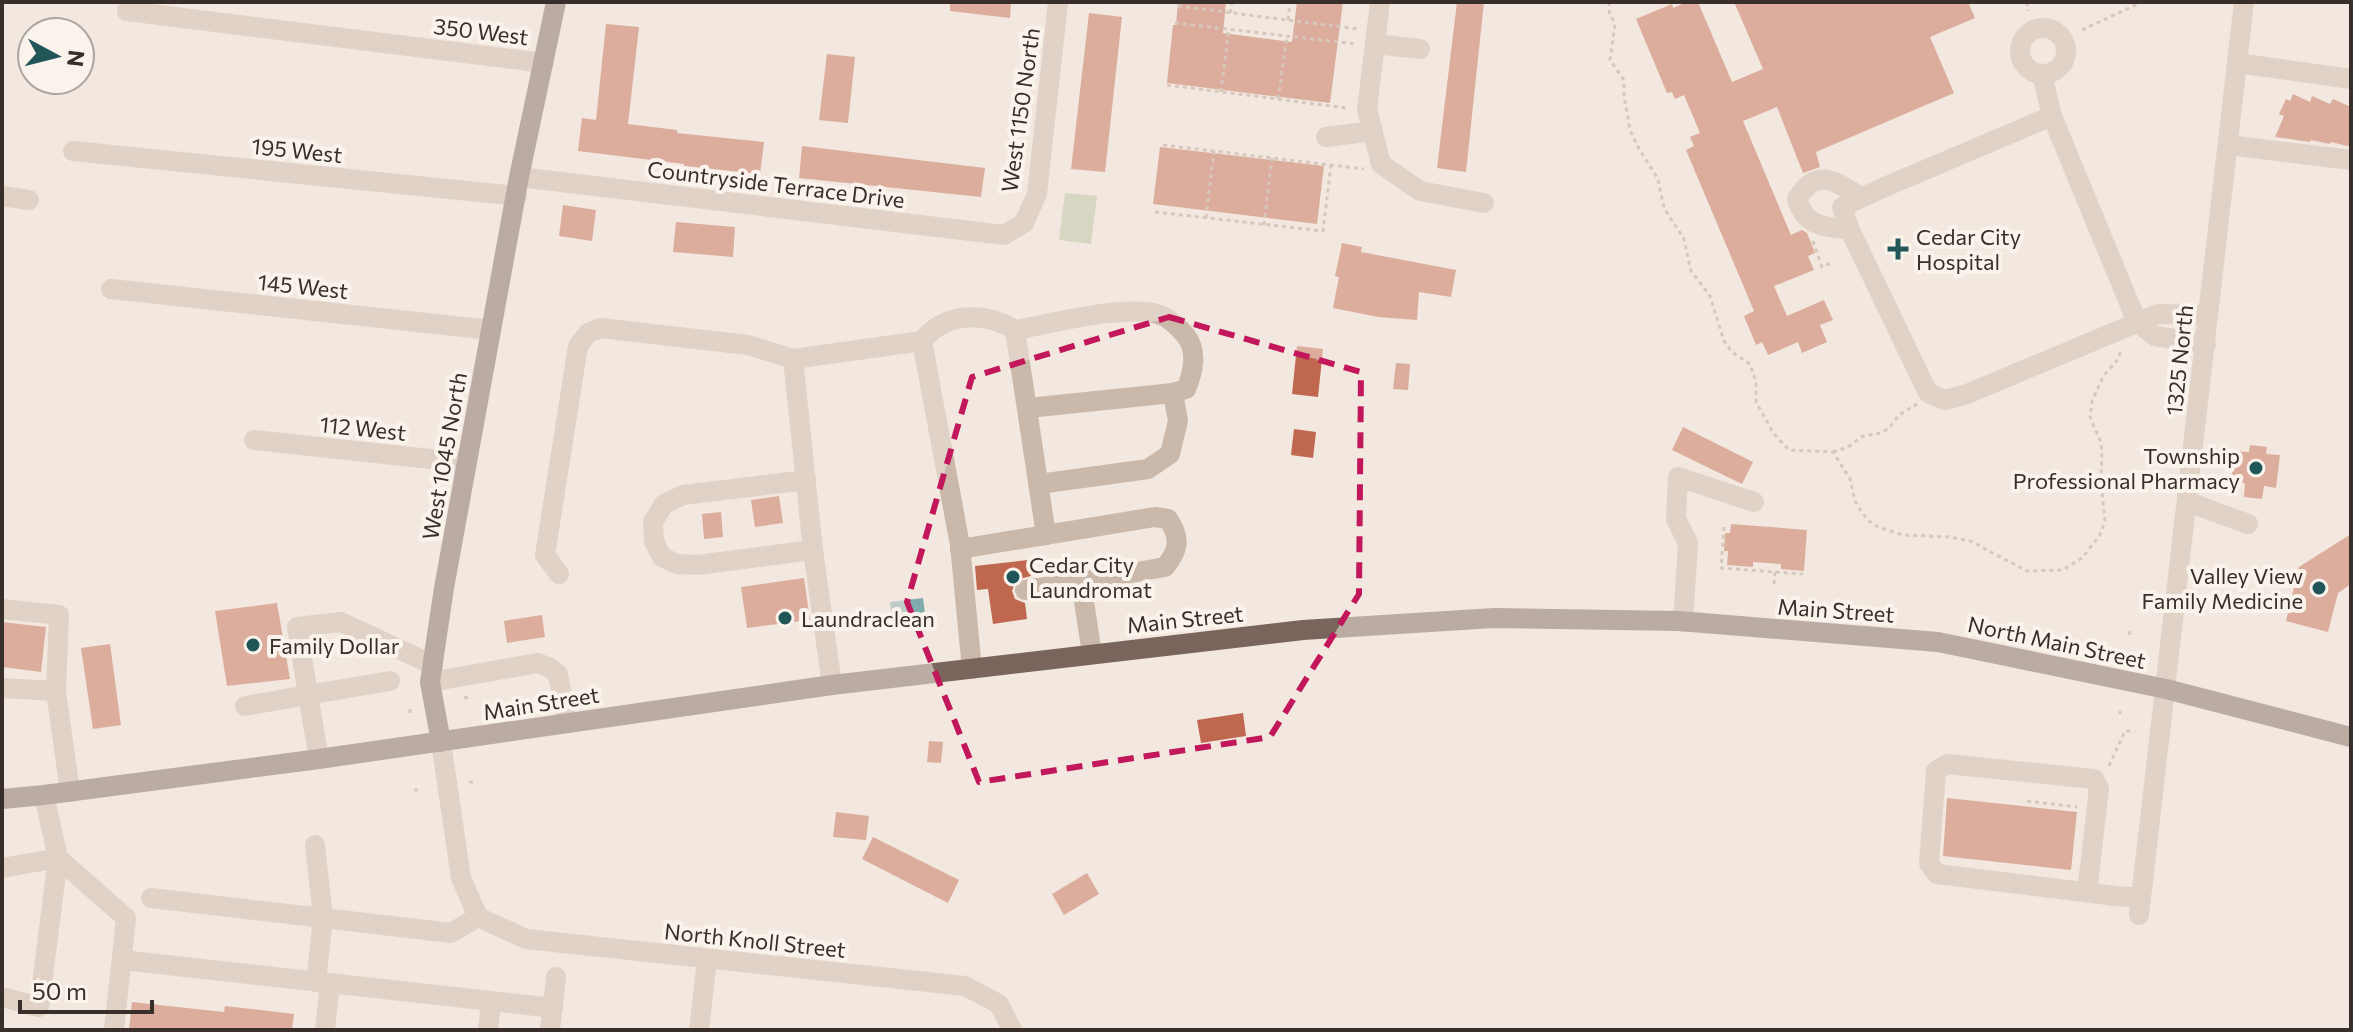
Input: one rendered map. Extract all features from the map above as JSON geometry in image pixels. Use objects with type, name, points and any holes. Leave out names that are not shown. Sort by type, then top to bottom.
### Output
[{"type":"main road","name":"West 1045 North","points":[[441,742],[432,673],[491,330],[556,2]]},
{"type":"main road","name":"Main Street","points":[[441,742],[832,685],[1303,630],[1494,618],[1683,622],[1938,642]]},
{"type":"main road","name":"North Main Street","points":[[1938,642],[2166,689]]},
{"type":"main road","points":[[2166,689],[2351,737]]},
{"type":"main road","points":[[2,799],[441,742]]},
{"type":"street","name":"West 1150 North","points":[[1024,223],[1037,194],[1058,2]]},
{"type":"street","points":[[1380,2],[1365,40],[1367,109],[1381,164],[1420,191],[1484,203]]},
{"type":"street","name":"1325 North","points":[[2087,892],[2140,906],[2244,2]]},
{"type":"street","name":"350 West","points":[[127,11],[544,63]]},
{"type":"street","points":[[1365,40],[1420,49]]},
{"type":"street","points":[[2237,63],[2351,79]]},
{"type":"street","points":[[2042,75],[2052,116],[2137,322],[2155,336],[2206,344]]},
{"type":"street","points":[[2052,116],[1842,207],[1928,393],[1945,400],[1967,394],[2158,314],[2208,315]]},
{"type":"street","points":[[1326,137],[1373,131]]},
{"type":"street","points":[[2228,145],[2351,160]]},
{"type":"street","name":"195 West","points":[[73,151],[518,187]]},
{"type":"street","points":[[1850,230],[1809,221],[1801,212],[1797,199],[1803,189],[1816,181],[1831,179],[1861,197]]},
{"type":"street","name":"Countryside Terrace Drive","points":[[518,187],[1004,235],[1024,223]]},
{"type":"street","points":[[2,196],[29,200]]},
{"type":"street","name":"145 West","points":[[111,289],[491,330]]},
{"type":"street","points":[[559,574],[545,555],[578,346],[588,333],[600,328],[748,345],[793,359],[922,341],[942,323],[956,319],[996,320],[1015,330],[1113,313],[1149,312],[1163,316],[1178,326],[1190,342],[1192,374],[1186,389],[1173,393],[1028,408]]},
{"type":"street","points":[[1015,330],[1046,535]]},
{"type":"street","points":[[922,341],[960,549],[972,669]]},
{"type":"street","points":[[793,359],[813,550],[832,685]]},
{"type":"street","points":[[1039,484],[1148,469],[1170,454],[1178,421],[1173,393]]},
{"type":"street","name":"112 West","points":[[254,440],[467,463]]},
{"type":"street","points":[[1683,622],[1688,543],[1676,519],[1678,477],[1754,502]]},
{"type":"street","points":[[806,480],[683,495],[664,504],[653,522],[654,541],[662,557],[677,564],[697,565],[813,550]]},
{"type":"street","points":[[2188,502],[2248,524]]},
{"type":"street","points":[[960,549],[1155,517],[1168,519],[1173,527],[1178,541],[1175,555],[1165,567],[1025,590]]},
{"type":"street","points":[[1081,582],[1092,654]]},
{"type":"street","points":[[2,609],[59,615],[56,691],[70,792]]},
{"type":"street","points":[[319,759],[297,627],[341,622],[432,673],[538,663],[558,674],[567,723]]},
{"type":"street","points":[[245,706],[390,681]]},
{"type":"street","points":[[2,688],[56,691]]},
{"type":"street","name":"West 1045 North","points":[[441,742],[461,878],[478,917]]},
{"type":"street","points":[[1947,764],[2094,779],[2099,789],[2087,892],[1937,874],[1929,863],[1936,771],[1947,764]]},
{"type":"street","points":[[2,997],[39,1007],[58,858],[44,795]]},
{"type":"street","points":[[315,845],[323,918],[325,1030]]},
{"type":"street","points":[[2,868],[58,858]]},
{"type":"street","points":[[58,858],[126,918],[114,1030]]},
{"type":"street","points":[[151,898],[451,933],[478,917]]},
{"type":"street","name":"North Knoll Street","points":[[478,917],[526,939],[965,986],[999,1004],[1012,1030]]},
{"type":"street","points":[[699,1030],[707,959]]},
{"type":"street","points":[[122,960],[553,1008]]},
{"type":"street","points":[[550,1030],[556,977]]},
{"type":"street","points":[[488,1030],[491,1001]]},
{"type":"path","points":[[1230,13],[1232,2]]},
{"type":"path","points":[[1288,20],[1290,2]]},
{"type":"path","points":[[1609,2],[1615,24],[1610,60],[1624,80],[1630,130],[1658,179],[1664,208],[1684,239],[1691,271],[1710,296],[1724,341],[1732,352],[1750,364],[1756,382],[1756,402],[1774,434],[1789,450],[1833,452],[1848,447],[1863,436],[1881,433],[1899,415],[1917,404]]},
{"type":"path","points":[[2027,2],[2028,11]]},
{"type":"path","points":[[2082,30],[2142,2]]},
{"type":"path","points":[[1178,6],[1288,20],[1365,40]]},
{"type":"path","points":[[1175,23],[1287,36],[1365,40]]},
{"type":"path","points":[[1221,92],[1229,29]]},
{"type":"path","points":[[1278,99],[1287,36]]},
{"type":"path","points":[[1167,85],[1352,108]]},
{"type":"path","points":[[1163,145],[1364,169]]},
{"type":"path","points":[[1206,218],[1214,151]]},
{"type":"path","points":[[1264,225],[1272,158]]},
{"type":"path","points":[[1155,212],[1323,231],[1331,165]]},
{"type":"path","points":[[1811,235],[1822,267],[1833,262]]},
{"type":"path","points":[[1833,452],[1850,479],[1855,501],[1868,520],[1878,527],[1903,535],[1970,541],[2027,571],[2063,570],[2082,558],[2100,535],[2105,521],[2102,451],[2090,417],[2092,401],[2104,375],[2121,355],[2122,345]]},
{"type":"path","points":[[1724,527],[1721,568],[1803,574]]},
{"type":"path","points":[[1774,584],[1775,572]]},
{"type":"path","points":[[2107,769],[2125,731],[2135,731]]},
{"type":"path","points":[[2027,801],[2077,807],[2078,804]]},
{"type":"highlighted area","points":[[1169,317],[1361,372],[1359,594],[1270,737],[979,782],[907,602],[972,377]]},
{"type":"green space","points":[[1065,193],[1097,196],[1091,244],[1059,240]]},
{"type":"water","points":[[923,598],[925,614],[892,618],[890,602]]},
{"type":"building","points":[[950,2],[1011,2],[1010,18],[950,11]]},
{"type":"building","points":[[1178,2],[1226,2],[1223,33],[1292,42],[1297,2],[1343,2],[1330,103],[1167,83]]},
{"type":"building","points":[[1457,2],[1484,2],[1466,172],[1437,168]]},
{"type":"building","points":[[1687,2],[1698,2],[1732,82],[1763,69],[1734,2],[1968,2],[1975,18],[1930,37],[1954,93],[1816,152],[1820,167],[1803,173],[1777,107],[1743,121],[1791,235],[1802,230],[1807,233],[1815,253],[1808,256],[1814,270],[1774,286],[1787,316],[1824,300],[1833,320],[1820,325],[1827,342],[1802,353],[1798,342],[1768,355],[1762,342],[1756,345],[1744,316],[1754,311],[1686,150],[1694,146],[1690,137],[1700,133],[1684,95],[1675,99],[1672,92],[1667,93],[1636,19],[1672,4],[1673,8]]},
{"type":"building","points":[[1089,13],[1122,17],[1105,172],[1071,169]]},
{"type":"building","points":[[606,24],[639,27],[628,124],[677,130],[677,133],[764,142],[760,174],[578,151],[582,118],[596,120]]},
{"type":"building","points":[[827,54],[855,57],[848,123],[819,120]]},
{"type":"building","points":[[2293,94],[2310,102],[2312,96],[2330,104],[2333,99],[2351,107],[2351,147],[2275,137],[2284,116],[2279,114],[2286,99],[2290,101]]},
{"type":"building","points":[[802,146],[985,168],[981,197],[799,178]]},
{"type":"building","points":[[1160,147],[1324,166],[1317,224],[1153,204]]},
{"type":"building","points":[[563,205],[596,210],[592,241],[559,236]]},
{"type":"building","points":[[676,222],[735,227],[733,257],[673,252]]},
{"type":"building","points":[[1342,243],[1362,247],[1361,252],[1456,270],[1451,297],[1419,292],[1417,320],[1378,317],[1333,308],[1339,277],[1335,276]]},
{"type":"building","points":[[1297,346],[1323,349],[1318,397],[1292,394]]},
{"type":"building","points":[[1396,363],[1410,364],[1408,390],[1393,389]]},
{"type":"building","points":[[1683,427],[1753,462],[1742,484],[1672,450]]},
{"type":"building","points":[[1294,429],[1316,432],[1313,458],[1291,455]]},
{"type":"building","name":"Township Professional Pharmacy","points":[[2250,445],[2267,447],[2266,454],[2280,455],[2276,488],[2264,486],[2262,499],[2244,497],[2245,483],[2231,481],[2235,451],[2249,452]]},
{"type":"building","points":[[779,496],[783,523],[755,527],[751,500]]},
{"type":"building","points":[[721,512],[723,537],[704,539],[702,514]]},
{"type":"building","points":[[1731,524],[1807,530],[1804,571],[1781,569],[1781,564],[1753,562],[1753,567],[1727,565],[1725,533],[1730,533]]},
{"type":"building","name":"Valley View Family Medicine","points":[[2351,534],[2351,584],[2338,593],[2328,632],[2286,621],[2299,567]]},
{"type":"building","points":[[1028,560],[1031,576],[1016,580],[1012,591],[1015,599],[1025,603],[1027,619],[993,624],[988,589],[977,590],[975,566]]},
{"type":"building","points":[[804,578],[810,620],[747,628],[741,587]]},
{"type":"building","name":"Family Dollar","points":[[277,603],[290,679],[227,686],[215,611]]},
{"type":"building","points":[[542,615],[545,637],[507,643],[504,621]]},
{"type":"building","points":[[2,622],[46,627],[41,672],[2,667]]},
{"type":"building","points":[[110,644],[121,725],[93,729],[81,648]]},
{"type":"building","points":[[1243,713],[1246,736],[1201,743],[1197,720]]},
{"type":"building","points":[[929,741],[943,742],[941,763],[927,762]]},
{"type":"building","points":[[1947,798],[2077,812],[2071,870],[1943,856]]},
{"type":"building","points":[[836,812],[869,816],[866,840],[833,837]]},
{"type":"building","points":[[873,837],[959,880],[948,903],[862,859]]},
{"type":"building","points":[[1087,873],[1099,894],[1064,915],[1052,894]]},
{"type":"building","points":[[132,1002],[224,1012],[225,1006],[294,1014],[292,1030],[129,1030]]},
{"type":"place","name":"Cedar City Hospital","points":[[1898,249]]},
{"type":"place","name":"Township Professional Pharmacy","points":[[2256,468]]},
{"type":"place","name":"Cedar City Laundromat","points":[[1013,577]]},
{"type":"place","name":"Valley View Family Medicine","points":[[2319,588]]},
{"type":"place","name":"Laundraclean","points":[[785,618]]},
{"type":"place","name":"Family Dollar","points":[[253,645]]}]
